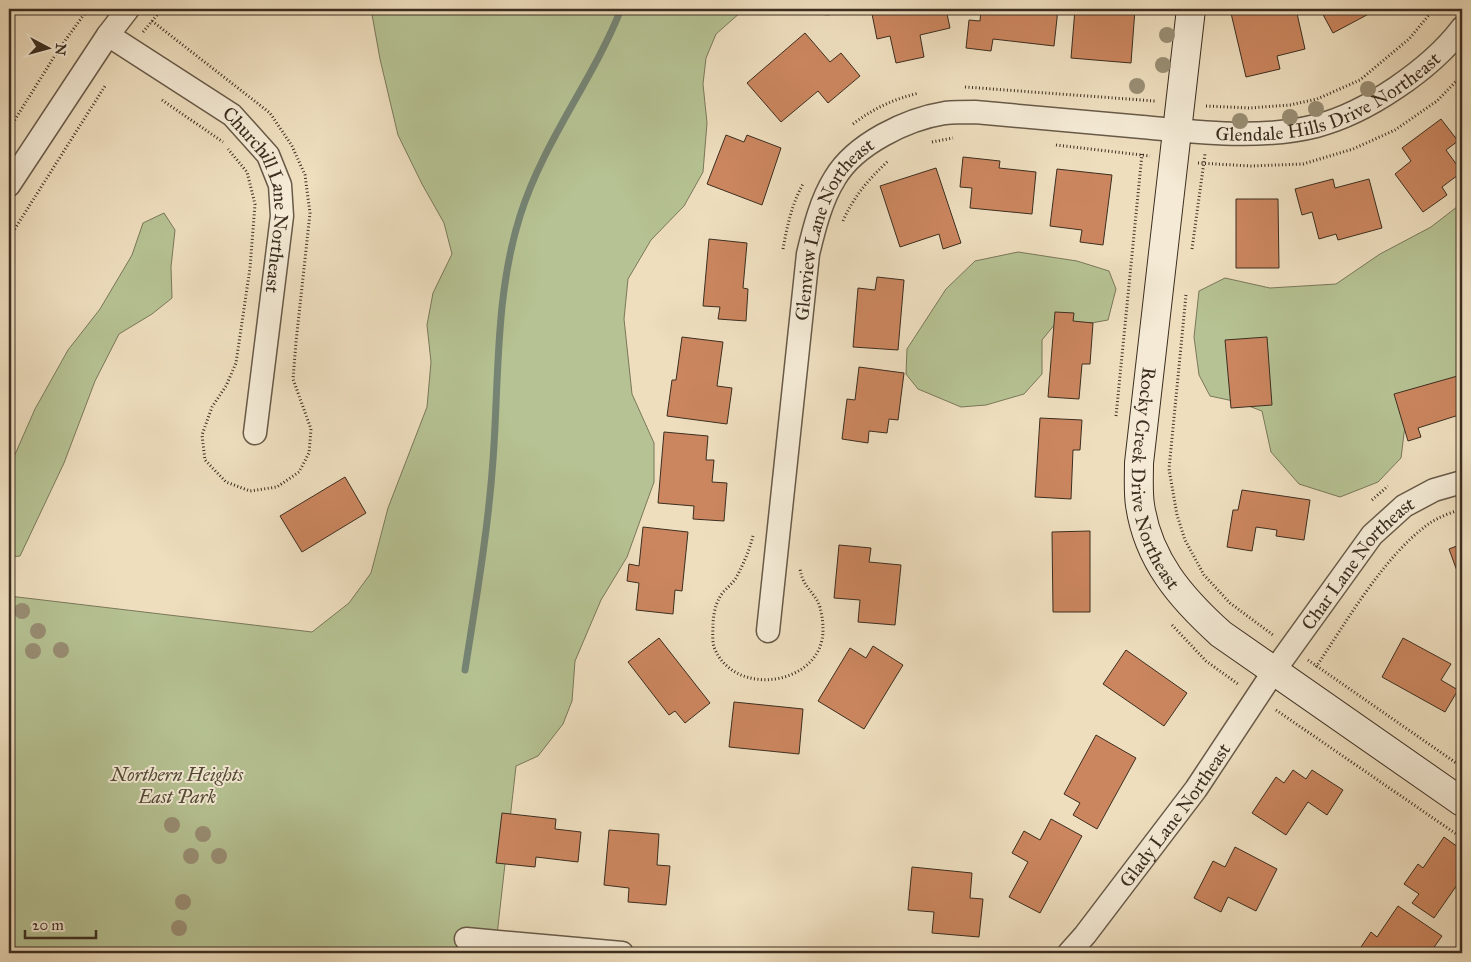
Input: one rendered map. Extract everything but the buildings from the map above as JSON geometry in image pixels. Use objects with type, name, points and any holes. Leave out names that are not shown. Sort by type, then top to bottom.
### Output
[{"type":"street","points":[[9,185],[108,35],[128,9]]},
{"type":"street","name":"Rocky Creek Drive Northeast","points":[[1191,9],[1139,463],[1140,505],[1148,536],[1160,563],[1176,590],[1193,609],[1221,634],[1462,802]]},
{"type":"street","name":"Glendale Hills Drive Northeast","points":[[1178,130],[1236,134],[1288,131],[1317,126],[1355,111],[1389,92],[1424,68],[1462,28]]},
{"type":"street","name":"Churchill Lane Northeast","points":[[108,35],[232,115],[268,155],[280,185],[282,216],[255,432]]},
{"type":"street","name":"Glenview Lane Northeast","points":[[768,631],[808,254],[813,232],[836,177],[856,154],[881,135],[908,123],[944,113],[975,112],[1178,130]]},
{"type":"street","name":"Char Lane Northeast","points":[[1274,672],[1372,535],[1404,506],[1434,490],[1462,482]]},
{"type":"street","name":"Glady Lane Northeast","points":[[1068,953],[1085,935],[1196,789],[1274,672]]},
{"type":"street","points":[[466,939],[622,953]]},
{"type":"path","points":[[9,129],[59,49],[88,9]]},
{"type":"path","points":[[157,97],[222,142],[247,172],[255,204],[250,268],[236,363],[226,386],[212,408],[202,434],[205,460],[226,482],[250,491],[277,487],[299,472],[309,453],[311,429],[293,379],[310,213],[305,175],[292,146],[270,113],[152,21],[162,9]]},
{"type":"path","points":[[1210,106],[1250,108],[1290,105],[1317,99],[1360,80],[1410,39],[1434,9]]},
{"type":"path","points":[[9,238],[105,86]]},
{"type":"path","points":[[964,87],[973,86],[1148,101]]},
{"type":"path","points":[[848,128],[870,111],[902,97],[920,93]]},
{"type":"path","points":[[931,142],[957,137]]},
{"type":"path","points":[[1048,144],[1142,155]]},
{"type":"path","points":[[839,230],[851,203],[869,179],[893,156]]},
{"type":"path","points":[[1191,256],[1204,164]]},
{"type":"path","points":[[783,250],[787,223],[798,193],[807,178]]},
{"type":"path","points":[[1187,294],[1170,469],[1177,515],[1185,540],[1204,575],[1230,603],[1270,633]]},
{"type":"path","points":[[1462,510],[1431,522],[1407,542],[1376,578],[1317,666],[1462,767]]},
{"type":"path","points":[[754,527],[753,537],[744,562],[735,580],[719,599],[713,623],[714,646],[725,666],[743,676],[764,681],[783,678],[802,670],[818,652],[823,628],[818,603],[802,581],[798,562]]},
{"type":"path","points":[[1284,716],[1462,838]]},
{"type":"path","points":[[1458,953],[1462,948]]},
{"type":"green space","name":"Northern Heights East Park","points":[[371,9],[855,9],[828,15],[779,11],[741,12],[716,34],[706,58],[703,84],[707,123],[703,172],[684,206],[651,240],[628,279],[624,319],[632,394],[654,443],[654,482],[627,557],[601,600],[575,661],[572,701],[563,724],[538,756],[516,766],[495,953],[9,953],[9,596],[312,632],[349,603],[371,573],[388,508],[427,407],[431,362],[427,325],[433,293],[452,254],[444,223],[398,135],[380,59]]},
{"type":"green space","points":[[1462,203],[1462,375],[1407,409],[1401,458],[1378,482],[1340,497],[1299,484],[1271,452],[1262,411],[1238,402],[1210,396],[1199,375],[1194,337],[1199,291],[1225,278],[1270,288],[1336,284],[1380,254],[1431,227]]},
{"type":"green space","points":[[164,213],[175,230],[171,267],[172,298],[152,314],[119,334],[95,381],[64,463],[20,556],[9,557],[9,468],[35,409],[68,350],[100,309],[132,255],[143,223]]},
{"type":"green space","points":[[1018,252],[1077,261],[1109,271],[1116,289],[1108,320],[1080,325],[1055,324],[1042,340],[1042,374],[1024,394],[986,405],[961,407],[918,389],[906,374],[907,349],[946,289],[975,261]]},
{"type":"waterway","points":[[465,670],[488,513],[493,460],[499,337],[506,276],[512,246],[520,216],[542,162],[597,61],[621,9]]}]
